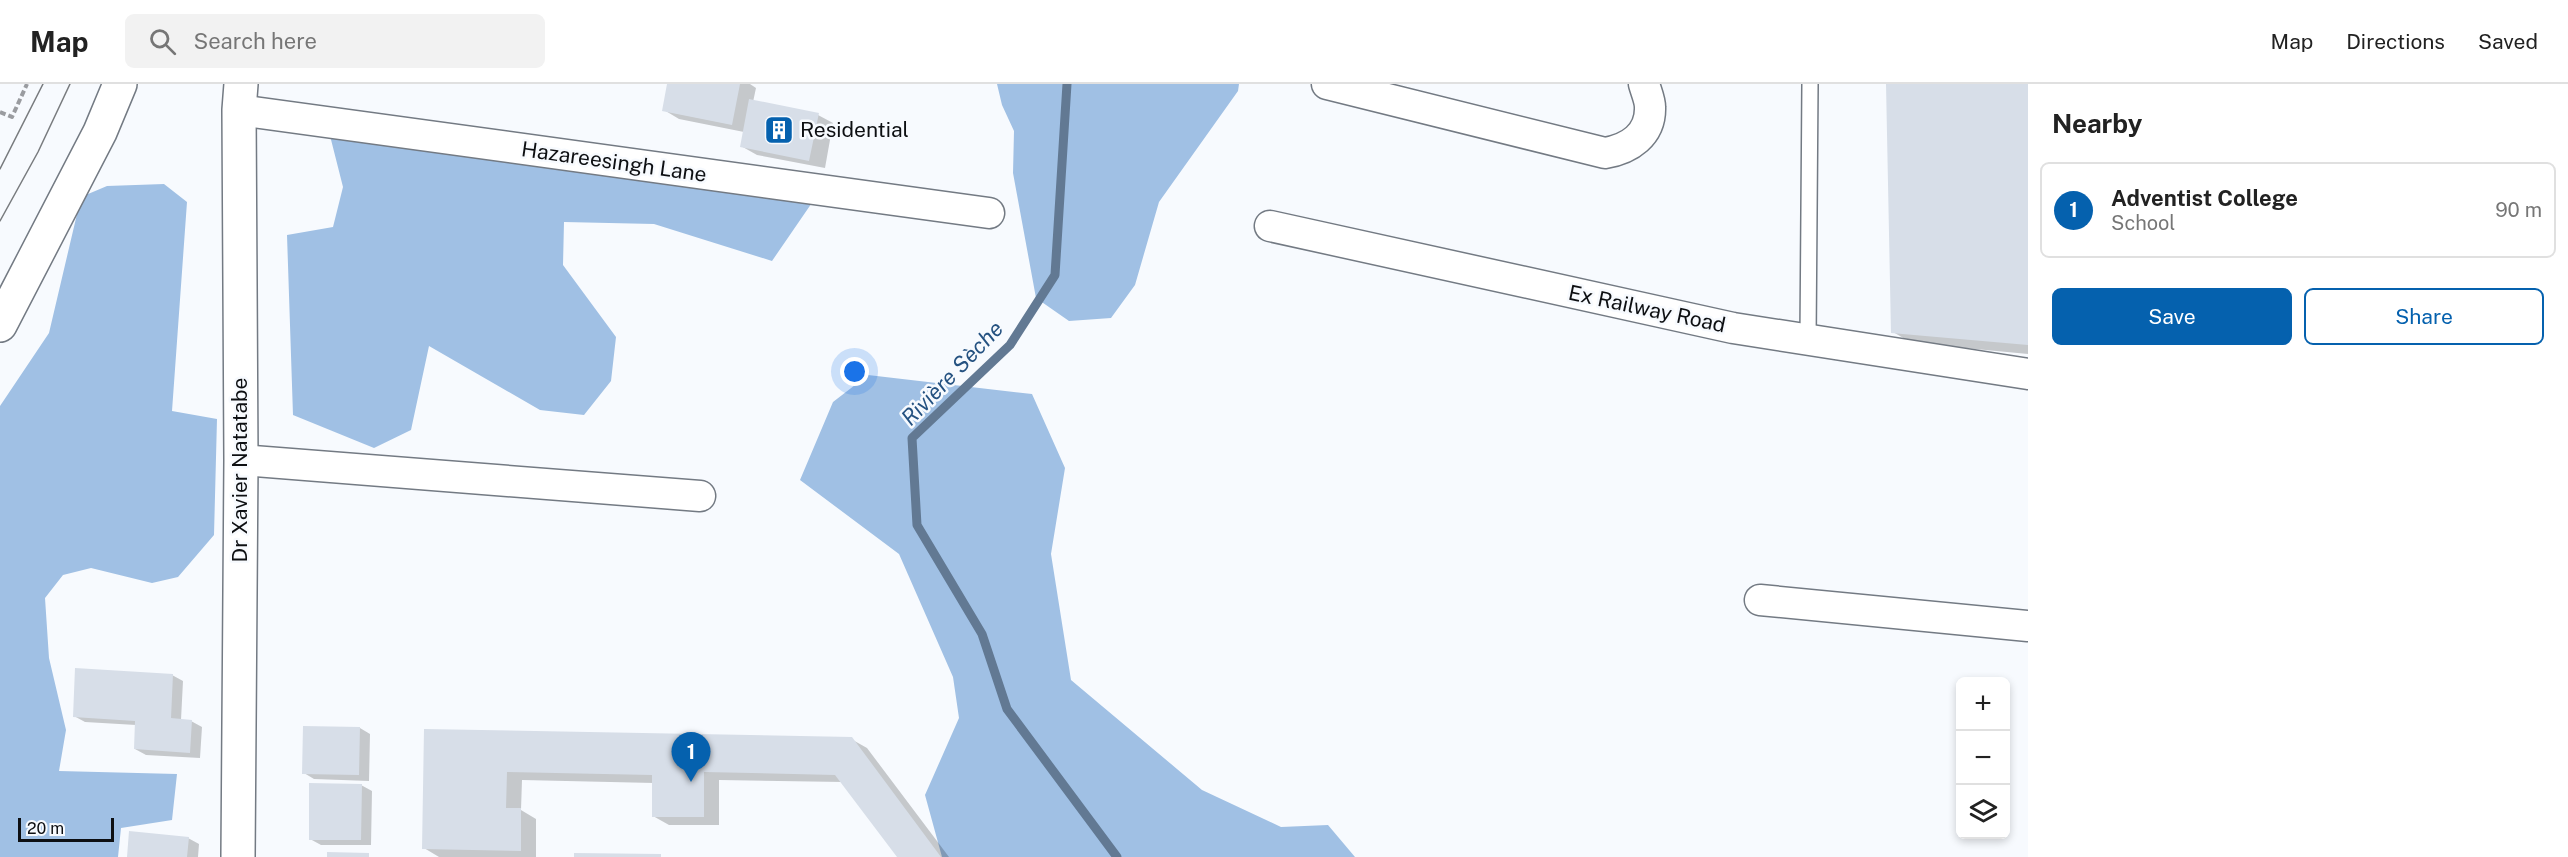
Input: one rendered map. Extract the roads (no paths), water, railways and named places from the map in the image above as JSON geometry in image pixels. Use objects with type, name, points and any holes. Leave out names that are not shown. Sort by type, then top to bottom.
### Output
[{"type":"main road","points":[[0,325],[100,132],[120,84]]},
{"type":"main road","name":"Dr Xavier Natatabe","points":[[238,857],[241,460],[240,97]]},
{"type":"street","points":[[1327,84],[1605,153],[1622,150],[1637,141],[1647,125],[1650,107],[1644,84]]},
{"type":"street","name":"Hazareesingh Lane","points":[[240,97],[988,213]]},
{"type":"street","name":"Ex Railway Road","points":[[1270,226],[1733,328],[2028,374]]},
{"type":"street","points":[[241,460],[700,496]]},
{"type":"street","points":[[1760,600],[2028,626]]},
{"type":"lane","points":[[1808,340],[1810,84]]},
{"type":"waterway","name":"Rivière Sèche","points":[[1067,84],[1055,275],[1010,345],[912,438],[917,525],[982,634],[1007,709],[1117,857]]},
{"type":"tram line","points":[[0,169],[43,84]]},
{"type":"tram line","points":[[0,221],[38,152],[70,84]]},
{"type":"place","name":"Residential","points":[[779,130]]},
{"type":"place","name":"Adventist College","points":[[691,782]]}]
